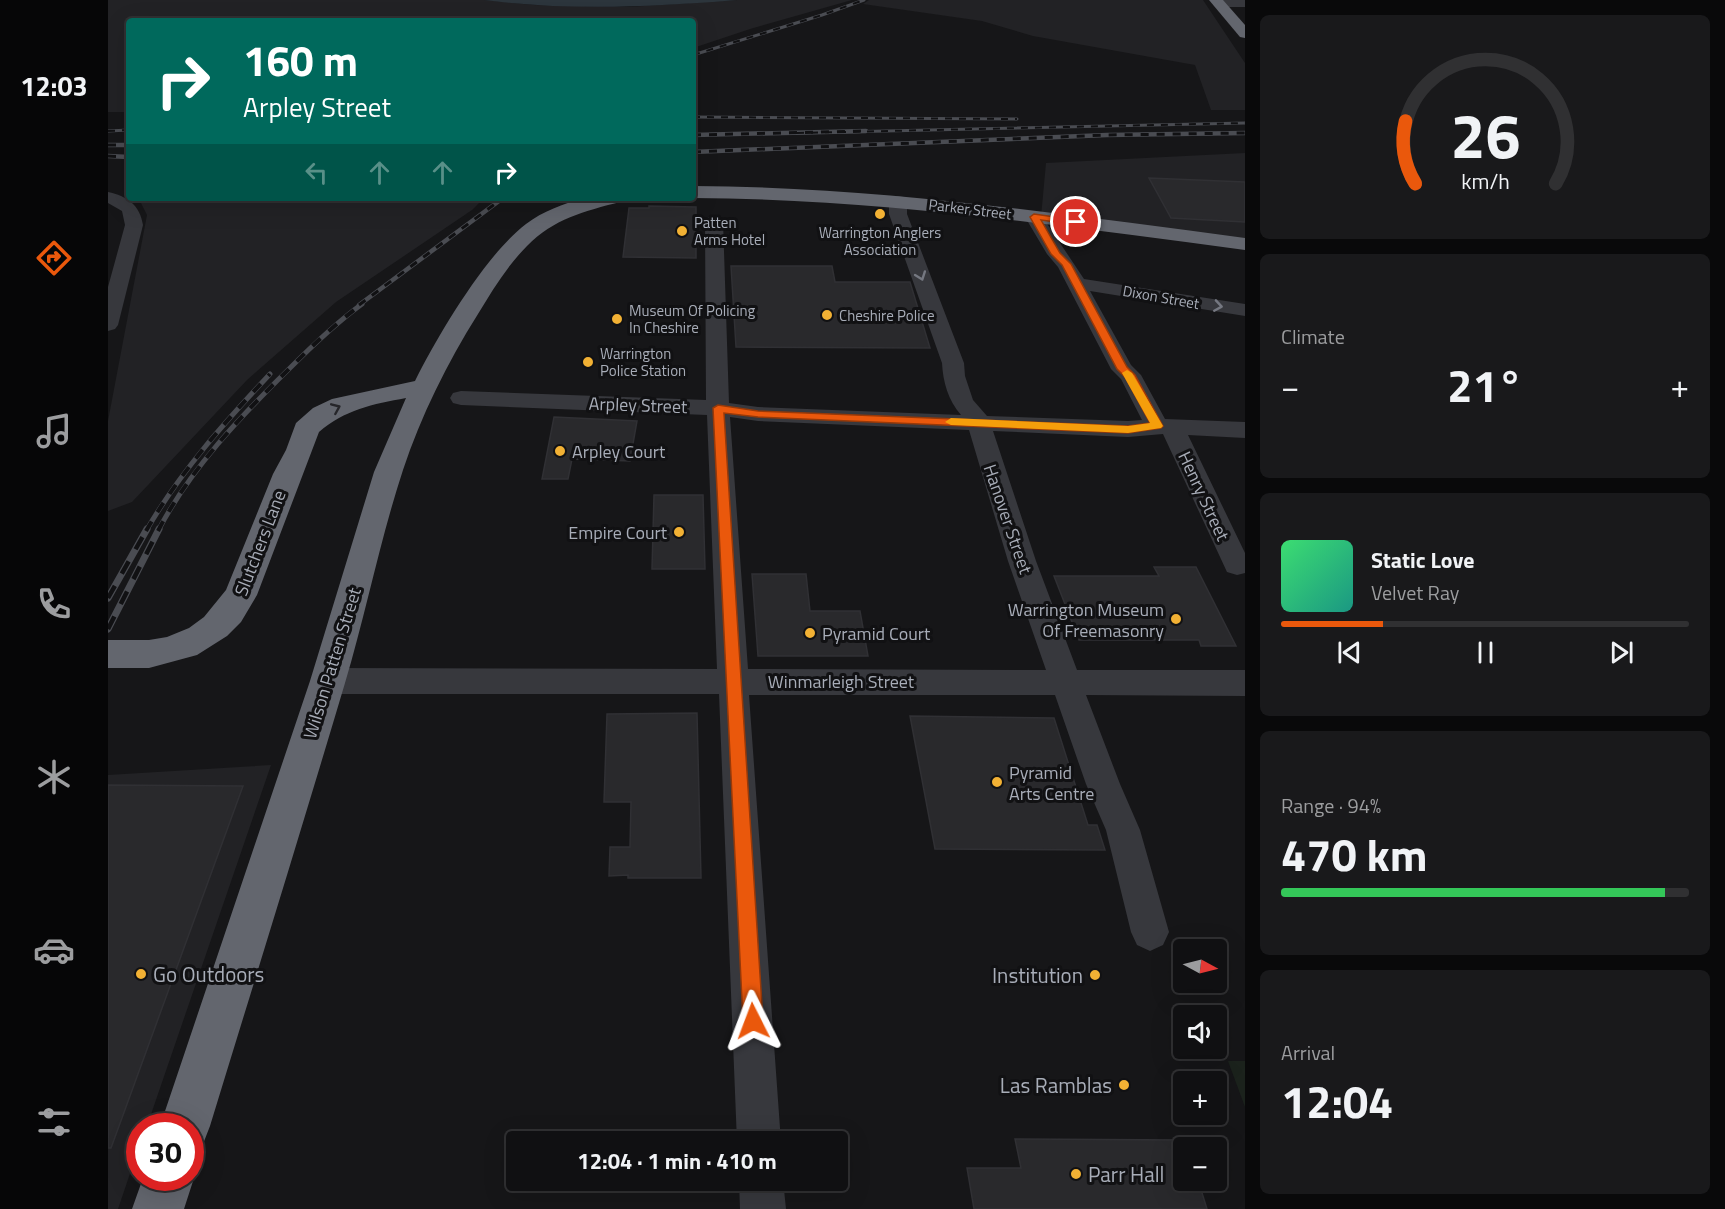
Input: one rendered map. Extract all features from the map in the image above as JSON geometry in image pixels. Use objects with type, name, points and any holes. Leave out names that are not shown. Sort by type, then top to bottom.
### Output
[{"type":"highway","points":[[1213,1],[1218,14],[1242,31]]},
{"type":"highway","name":"Parker Street","points":[[696,192],[822,194],[898,201],[1245,244]]},
{"type":"highway","name":"Wilson Patten Street","points":[[189,1113],[328,681],[386,480],[410,416],[423,387],[468,309],[517,244],[534,228],[562,212],[597,201]]},
{"type":"highway","name":"Slutchers Lane","points":[[114,655],[149,655],[181,647],[211,632],[223,621],[241,594],[287,474],[300,450],[306,429],[323,414],[356,400],[423,387]]},
{"type":"highway","points":[[300,450],[342,426],[360,420],[410,416]]},
{"type":"highway","points":[[158,1209],[164,1191]]},
{"type":"street","points":[[1213,1],[1245,3]]},
{"type":"street","points":[[108,197],[125,203],[134,213],[134,225],[108,326]]},
{"type":"street","name":"Hanover Street","points":[[898,201],[901,225],[905,230],[953,363],[954,376],[962,402],[976,418],[1022,561],[1103,784],[1123,831],[1150,932]]},
{"type":"street","name":"Henry Street","points":[[1034,217],[1056,254],[1066,264],[1078,284],[1122,369],[1130,375],[1165,426],[1236,565]]},
{"type":"street","points":[[714,221],[718,408],[758,1131]]},
{"type":"street","name":"Dixon Street","points":[[1078,284],[1245,310]]},
{"type":"street","name":"Arpley Street","points":[[461,398],[718,408],[758,414],[977,423],[1128,429],[1165,426],[1245,430]]},
{"type":"street","name":"Winmarleigh Street","points":[[328,681],[1245,683]]},
{"type":"street","points":[[762,1191],[763,1209]]},
{"type":"shaded area","points":[[108,0],[484,0],[534,5],[628,7],[737,0],[852,0],[696,47],[696,18],[126,18],[126,112],[108,112]]},
{"type":"shaded area","points":[[484,0],[737,0],[579,7]]},
{"type":"shaded area","points":[[869,0],[1203,0],[1245,63],[1245,110],[1211,110],[1195,65],[1033,36],[982,21],[863,4]]},
{"type":"shaded area","points":[[1245,153],[1245,245],[1041,217],[1046,163]]},
{"type":"shaded area","points":[[150,201],[481,201],[472,210],[336,302],[247,380],[132,502],[108,511],[108,421],[147,215],[141,203]]},
{"type":"shaded area","name":"Go Outdoors","points":[[271,765],[151,1113],[126,1113],[126,1185],[118,1209],[108,1209],[108,775]]},
{"type":"shaded area","points":[[1228,1061],[1245,1061],[1245,1107]]},
{"type":"building","points":[[1149,178],[1245,182],[1245,222],[1171,218]]},
{"type":"building","name":"Patten Arms Hotel","points":[[649,206],[696,207],[696,258],[623,257],[629,208],[649,208]]},
{"type":"building","name":"Cheshire Police","points":[[731,266],[832,266],[835,282],[910,282],[930,348],[736,347]]},
{"type":"building","name":"Arpley Court","points":[[554,417],[637,421],[630,461],[572,459],[568,479],[542,479]]},
{"type":"building","name":"Empire Court","points":[[654,495],[703,495],[705,569],[652,569]]},
{"type":"building","points":[[1154,567],[1196,567],[1236,646],[1201,646],[1199,640],[1079,640],[1054,576],[1159,576]]},
{"type":"building","name":"Pyramid Court","points":[[752,574],[806,574],[810,611],[860,611],[868,656],[758,656]]},
{"type":"building","points":[[697,713],[701,878],[609,876],[610,847],[630,847],[631,802],[604,802],[607,714]]},
{"type":"building","points":[[910,716],[1054,718],[1088,825],[1097,825],[1105,850],[935,849]]},
{"type":"building","name":"Go Outdoors","points":[[108,785],[243,786],[111,1148],[108,1148]]},
{"type":"building","name":"Parr Hall","points":[[1015,1139],[1173,1140],[1173,1191],[1201,1191],[1207,1209],[974,1209],[967,1168],[1021,1168]]},
{"type":"railway","points":[[696,54],[864,0]]},
{"type":"railway","points":[[696,117],[1017,119]]},
{"type":"railway","points":[[797,133],[1245,123]]},
{"type":"railway","points":[[108,131],[126,130]]},
{"type":"railway","points":[[696,135],[866,131]]},
{"type":"railway","points":[[696,152],[1107,135],[1245,133]]},
{"type":"railway","points":[[108,145],[126,145]]},
{"type":"railway","points":[[108,156],[126,157]]},
{"type":"railway","points":[[359,305],[499,201]]},
{"type":"railway","points":[[158,531],[185,486],[235,424],[316,343],[362,304]]},
{"type":"railway","points":[[146,531],[173,488],[236,411],[270,374]]},
{"type":"railway","points":[[108,598],[147,529]]},
{"type":"railway","points":[[108,629],[159,529]]},
{"type":"slow traffic","points":[[951,422],[1128,429],[1157,426],[1127,373]]},
{"type":"place","name":"Warrington Anglers Association","points":[[880,214]]},
{"type":"place","name":"Patten Arms Hotel","points":[[682,231]]},
{"type":"place","name":"Cheshire Police","points":[[827,315]]},
{"type":"place","name":"Museum Of Policing In Cheshire","points":[[617,319]]},
{"type":"place","name":"Warrington Police Station","points":[[588,362]]},
{"type":"place","name":"Arpley Court","points":[[560,451]]},
{"type":"place","name":"Empire Court","points":[[679,532]]},
{"type":"place","name":"Warrington Museum Of Freemasonry","points":[[1176,619]]},
{"type":"place","name":"Pyramid Court","points":[[810,633]]},
{"type":"place","name":"Pyramid Arts Centre","points":[[997,782]]},
{"type":"place","name":"Go Outdoors","points":[[141,974]]},
{"type":"place","name":"Institution","points":[[1095,975]]},
{"type":"place","name":"Las Ramblas","points":[[1124,1085]]},
{"type":"place","name":"Parr Hall","points":[[1076,1174]]},
{"type":"route","points":[[753,1021],[718,408],[758,414],[1128,429],[1157,426],[1130,375],[1122,369],[1066,264],[1056,254],[1034,217],[1076,222]]}]
